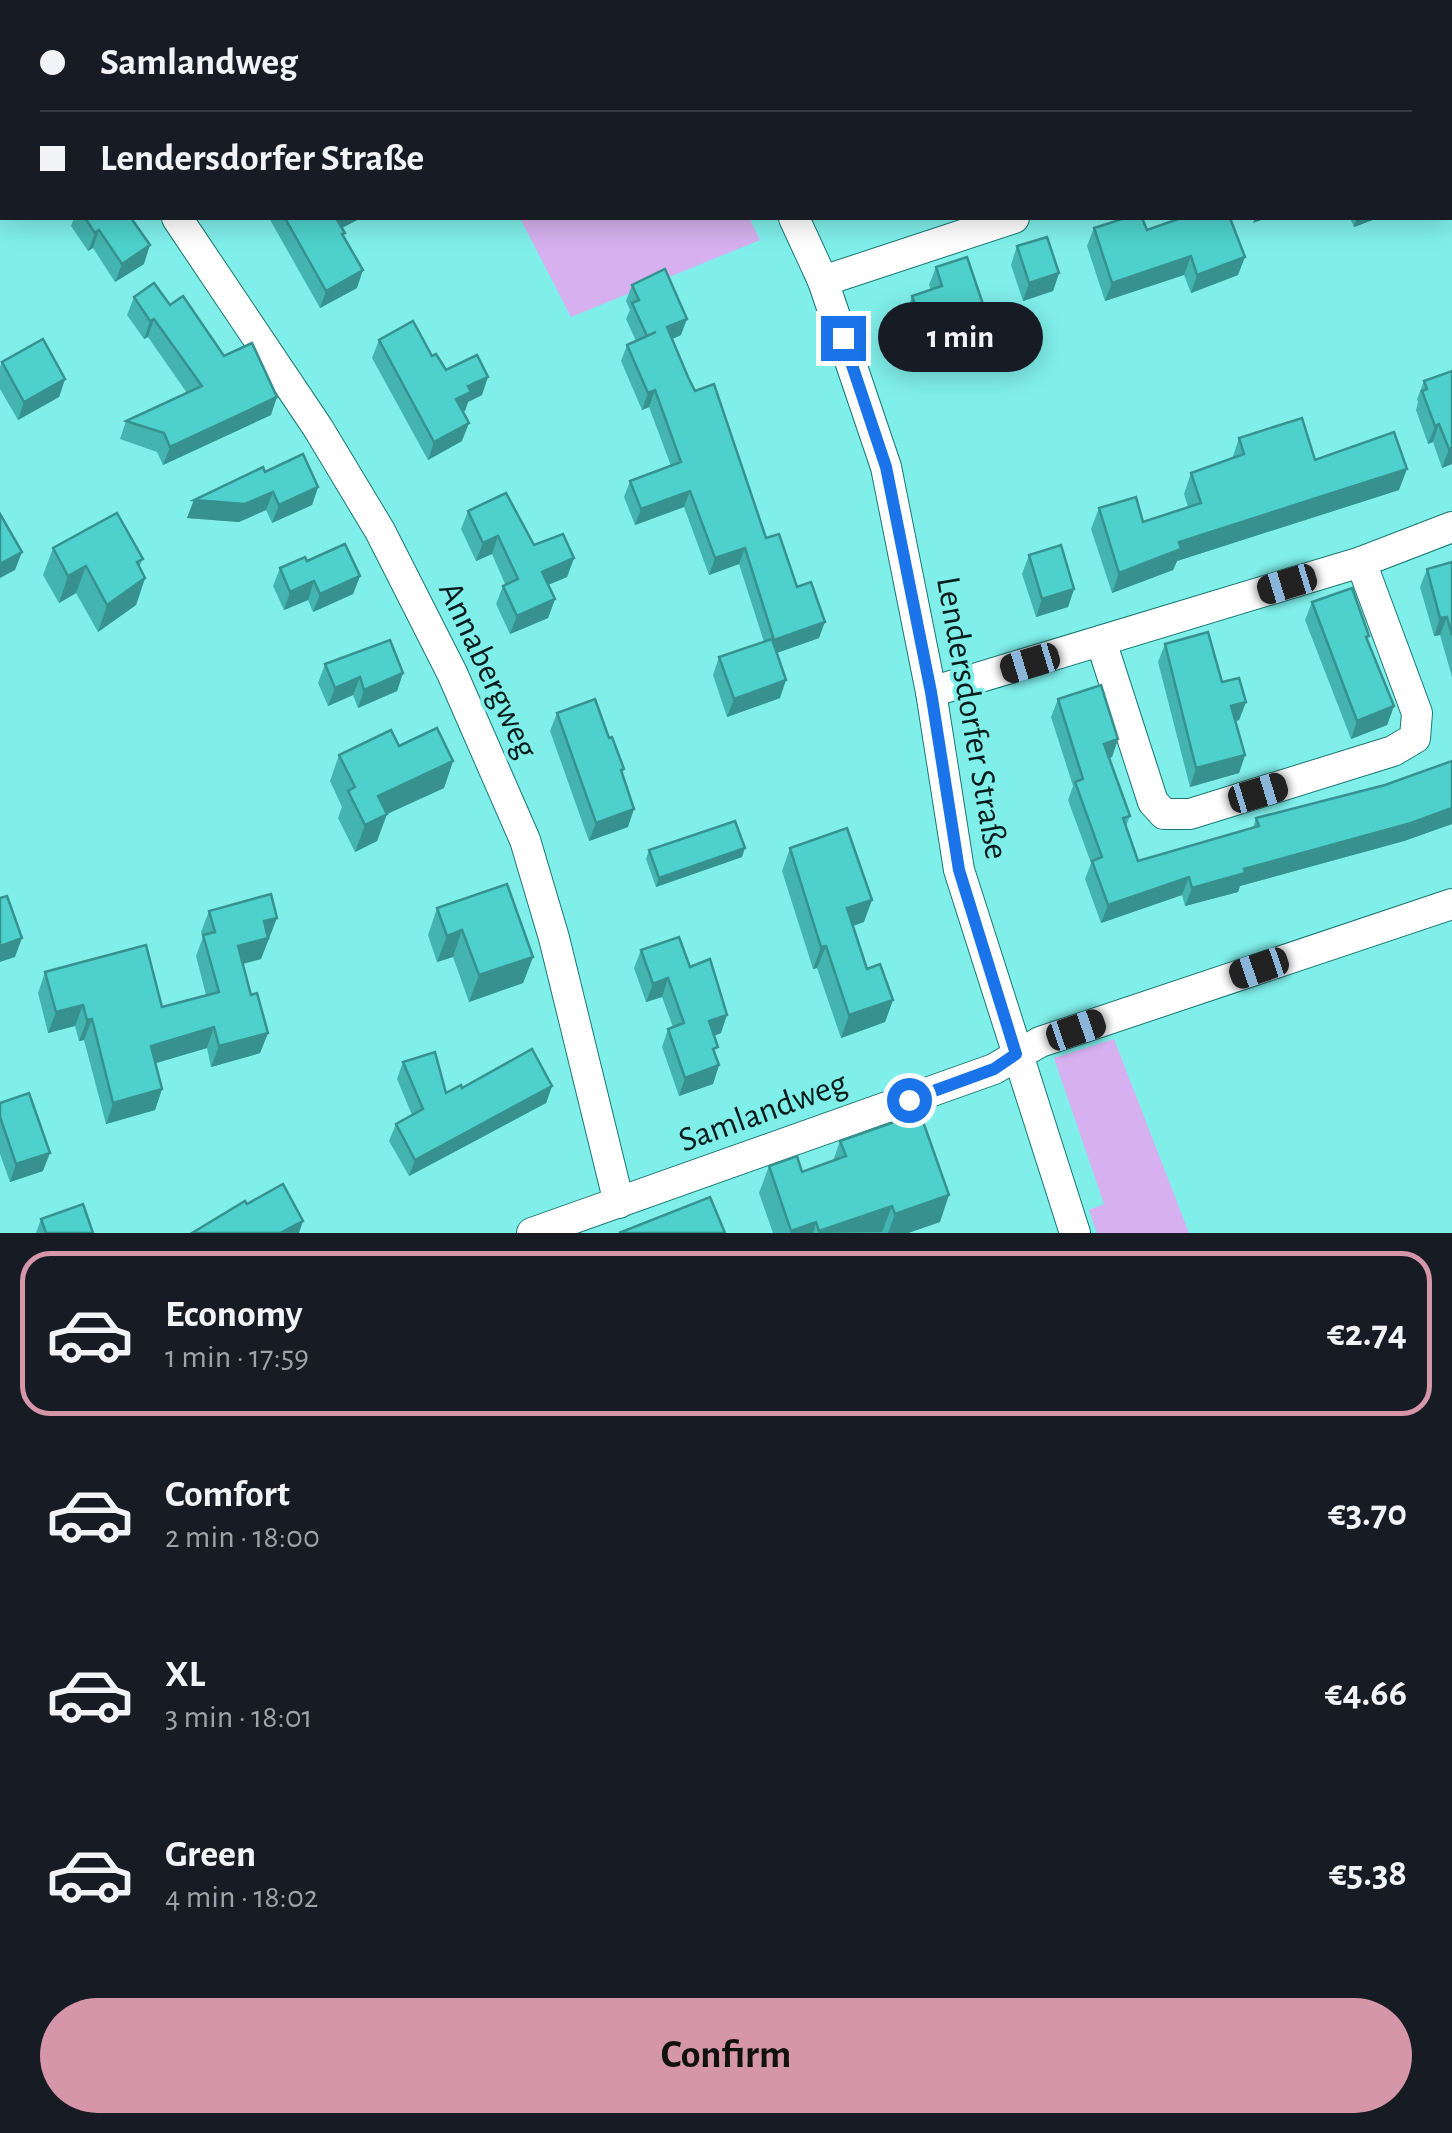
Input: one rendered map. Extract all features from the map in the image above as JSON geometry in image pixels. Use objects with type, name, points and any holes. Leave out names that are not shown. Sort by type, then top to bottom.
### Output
[{"type":"street","name":"Annabergweg","points":[[178,220],[318,428],[380,531],[452,674],[525,840],[554,938],[619,1203]]},
{"type":"street","name":"Lendersdorfer Straße","points":[[795,220],[822,281],[886,467],[931,692],[959,870],[1075,1233]]},
{"type":"street","points":[[822,281],[1001,220]]},
{"type":"street","points":[[931,692],[1361,562],[1452,527]]},
{"type":"street","points":[[1101,641],[1152,802],[1164,814],[1190,814],[1394,751],[1415,738],[1417,713],[1361,562]]},
{"type":"street","name":"Samlandweg","points":[[532,1233],[994,1069],[1016,1054],[1058,1036],[1452,904]]},
{"type":"shaded area","points":[[521,220],[750,220],[760,240],[571,317]]},
{"type":"shaded area","points":[[1114,1039],[1189,1233],[1097,1233],[1089,1210],[1104,1204],[1054,1058]]},
{"type":"building","points":[[86,220],[132,220],[150,245],[122,264],[99,230],[95,233]]},
{"type":"building","points":[[286,220],[337,220],[345,233],[342,234],[363,270],[326,291]]},
{"type":"building","points":[[1119,220],[1143,220],[1147,230],[1175,220],[1231,220],[1245,257],[1197,275],[1191,256],[1112,283],[1094,228]]},
{"type":"building","points":[[1047,237],[1059,273],[1029,283],[1017,246]]},
{"type":"building","points":[[967,257],[987,316],[955,326],[953,319],[923,328],[912,296],[942,286],[936,267]]},
{"type":"building","points":[[665,269],[687,319],[667,327],[688,377],[695,391],[714,384],[766,538],[779,534],[797,587],[811,582],[825,622],[774,640],[745,548],[715,558],[690,491],[641,509],[630,481],[681,462],[655,390],[648,393],[627,345],[656,332],[647,336],[632,303],[639,300],[632,285]]},
{"type":"building","points":[[154,283],[170,305],[183,296],[224,356],[252,343],[277,397],[170,447],[164,433],[126,421],[202,386],[134,297]]},
{"type":"building","points":[[413,321],[432,356],[436,354],[446,370],[477,355],[488,377],[468,386],[471,392],[456,399],[469,423],[434,442],[379,340]]},
{"type":"building","points":[[43,339],[65,379],[24,402],[2,362]]},
{"type":"building","points":[[1452,371],[1449,449],[1422,391],[1427,389],[1424,381]]},
{"type":"building","points":[[1302,418],[1315,460],[1394,432],[1407,469],[1179,542],[1181,549],[1119,573],[1099,508],[1136,497],[1143,522],[1201,503],[1191,473],[1244,454],[1239,438]]},
{"type":"building","points":[[303,454],[318,487],[279,505],[273,492],[245,504],[194,500],[263,467],[265,472]]},
{"type":"building","points":[[506,493],[534,545],[563,534],[574,558],[542,572],[555,599],[517,616],[503,586],[518,579],[498,536],[483,543],[468,511]]},
{"type":"building","points":[[117,513],[143,559],[137,562],[145,578],[107,605],[86,566],[68,576],[53,548]]},
{"type":"building","points":[[0,514],[22,552],[0,564]]},
{"type":"building","points":[[345,544],[360,576],[320,594],[314,581],[290,592],[280,568]]},
{"type":"building","points":[[1061,545],[1074,589],[1042,599],[1029,555]]},
{"type":"building","points":[[1452,562],[1452,635],[1447,617],[1440,618],[1427,569]]},
{"type":"building","points":[[1352,588],[1369,636],[1366,637],[1394,706],[1357,721],[1312,602]]},
{"type":"building","points":[[1208,632],[1222,682],[1239,678],[1246,702],[1231,706],[1245,755],[1196,768],[1165,644]]},
{"type":"building","points":[[772,639],[786,680],[734,699],[719,657]]},
{"type":"building","points":[[390,640],[403,673],[364,690],[360,677],[335,688],[325,664]]},
{"type":"building","points":[[1101,685],[1118,739],[1104,744],[1130,816],[1123,818],[1138,861],[1259,826],[1256,818],[1385,785],[1452,761],[1452,808],[1192,888],[1189,877],[1108,905],[1092,861],[1102,857],[1075,782],[1083,779],[1058,699]]},
{"type":"building","points":[[595,699],[624,769],[621,770],[634,809],[596,823],[557,713]]},
{"type":"building","points":[[437,728],[453,761],[378,796],[387,814],[365,825],[348,791],[355,787],[339,755],[391,730],[399,746]]},
{"type":"building","points":[[735,821],[745,848],[659,878],[649,850]]},
{"type":"building","points":[[847,828],[872,900],[847,908],[867,969],[880,964],[893,1000],[849,1015],[826,946],[821,947],[790,848]]},
{"type":"building","points":[[507,884],[533,957],[479,975],[462,930],[447,936],[437,908]]},
{"type":"building","points":[[271,894],[277,918],[264,921],[268,938],[238,946],[251,995],[257,993],[268,1033],[219,1046],[214,1027],[151,1046],[162,1089],[113,1103],[92,1019],[87,1020],[83,1005],[56,1012],[45,972],[146,945],[162,1007],[219,992],[203,935],[215,932],[209,911]]},
{"type":"building","points":[[7,896],[22,938],[0,946],[0,898]]},
{"type":"building","points":[[679,937],[690,967],[710,959],[727,1015],[709,1021],[718,1047],[713,1049],[719,1065],[685,1078],[668,1029],[684,1023],[668,978],[653,984],[641,950]]},
{"type":"building","points":[[532,1049],[552,1086],[415,1160],[396,1124],[423,1109],[403,1062],[435,1052],[446,1093]]},
{"type":"building","points":[[29,1093],[50,1153],[16,1164],[0,1117],[0,1103]]},
{"type":"building","points":[[920,1113],[949,1195],[895,1214],[892,1206],[819,1231],[816,1222],[791,1231],[769,1166],[797,1156],[802,1172],[846,1156],[840,1141]]},
{"type":"building","points":[[283,1184],[303,1221],[280,1233],[192,1233],[245,1201],[247,1204]]},
{"type":"building","points":[[710,1197],[725,1233],[619,1233]]},
{"type":"building","points":[[83,1204],[93,1233],[46,1233],[41,1219]]},
{"type":"route","points":[[843,338],[886,467],[931,692],[959,870],[1016,1054],[994,1069],[909,1100]]}]
